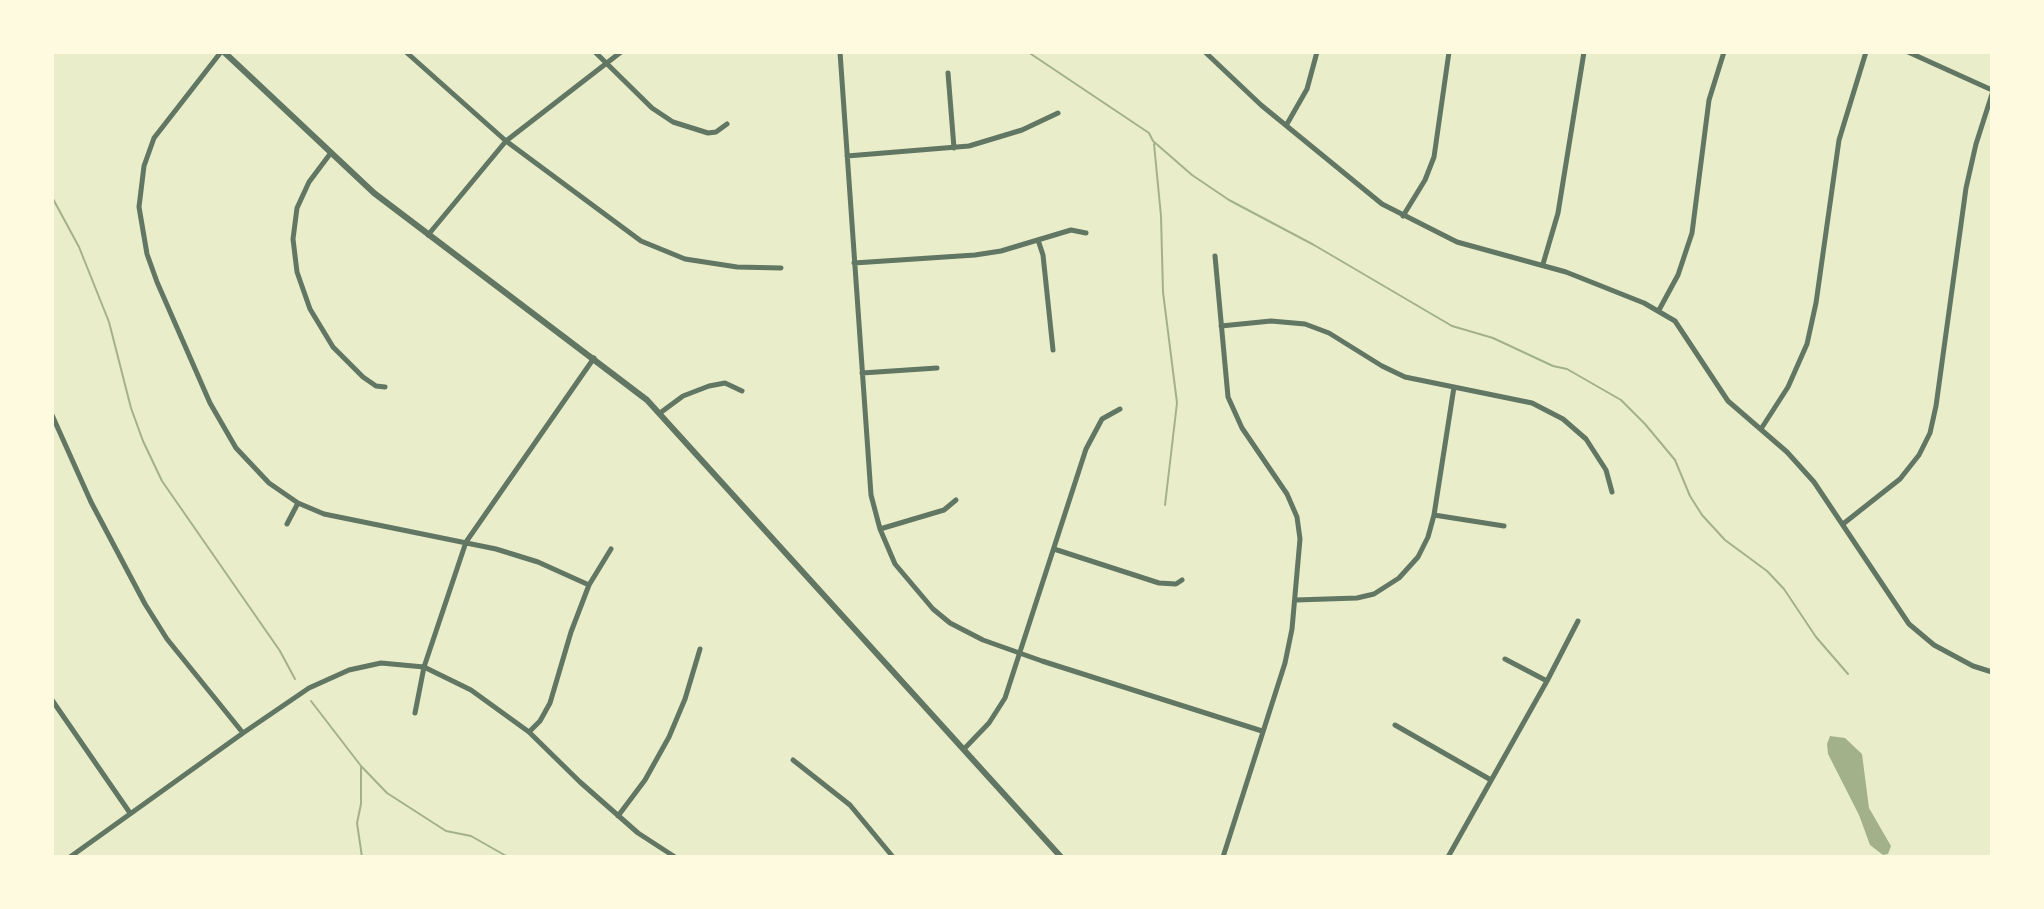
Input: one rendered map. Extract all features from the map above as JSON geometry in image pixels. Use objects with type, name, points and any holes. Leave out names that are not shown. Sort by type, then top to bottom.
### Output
[{"type":"street","points":[[589,585],[538,562],[466,542],[354,522],[298,503],[255,470],[221,424],[157,282],[142,230],[140,189],[150,146],[223,52],[374,193],[635,389],[660,413],[1061,857]]},
{"type":"street","points":[[406,52],[506,141],[619,226],[660,251],[713,265],[781,268]]},
{"type":"street","points":[[595,52],[652,108],[673,122],[708,133],[716,132],[727,124]]},
{"type":"street","points":[[428,235],[506,141],[621,52]]},
{"type":"street","points":[[840,52],[871,495],[880,529],[895,564],[933,609],[966,632],[1021,654],[1262,731]]},
{"type":"street","points":[[1205,52],[1244,90],[1365,193],[1403,216],[1457,242],[1543,264],[1659,310],[1675,321],[1728,401],[1801,466],[1909,624],[1934,645],[1973,666],[1992,672]]},
{"type":"street","points":[[1287,124],[1307,89],[1317,52]]},
{"type":"street","points":[[1403,216],[1425,180],[1434,157],[1449,52]]},
{"type":"street","points":[[1543,264],[1558,213],[1584,52]]},
{"type":"street","points":[[1659,310],[1678,275],[1692,233],[1709,100],[1724,52]]},
{"type":"street","points":[[1761,429],[1788,387],[1807,344],[1816,303],[1839,140],[1866,52]]},
{"type":"street","points":[[1843,524],[1900,479],[1919,455],[1930,433],[1966,188],[1992,92],[1908,52]]},
{"type":"street","points":[[948,73],[954,148]]},
{"type":"street","points":[[847,156],[954,148],[988,142],[1058,113]]},
{"type":"street","points":[[330,154],[309,182],[297,208],[293,239],[297,272],[310,309],[333,347],[363,377],[376,386],[385,387]]},
{"type":"street","points":[[854,263],[975,255],[1001,251],[1071,230],[1086,233]]},
{"type":"street","points":[[1038,240],[1043,255],[1053,350]]},
{"type":"street","points":[[1215,256],[1226,387],[1231,406],[1242,428],[1287,494],[1297,517],[1300,548],[1296,600],[1285,663],[1223,857]]},
{"type":"street","points":[[1221,326],[1271,321],[1305,324],[1329,333],[1397,373],[1517,398],[1541,407],[1563,419],[1595,451],[1606,470],[1612,492]]},
{"type":"street","points":[[415,713],[424,667],[466,542],[594,358]]},
{"type":"street","points":[[862,373],[937,368]]},
{"type":"street","points":[[660,413],[683,396],[709,386],[725,383],[742,391]]},
{"type":"street","points":[[1296,600],[1357,598],[1387,587],[1418,557],[1434,515],[1454,387]]},
{"type":"street","points":[[964,749],[1000,708],[1021,654],[1078,470],[1095,428],[1105,416],[1120,409]]},
{"type":"street","points":[[52,415],[91,502],[145,604],[167,639],[243,733]]},
{"type":"street","points":[[880,529],[944,510],[956,500]]},
{"type":"street","points":[[287,524],[298,503]]},
{"type":"street","points":[[1434,515],[1504,526]]},
{"type":"street","points":[[529,732],[540,721],[550,703],[589,585],[611,549]]},
{"type":"street","points":[[1054,549],[1159,583],[1176,584],[1182,580]]},
{"type":"street","points":[[1448,857],[1578,621]]},
{"type":"street","points":[[618,816],[645,780],[669,737],[685,699],[700,649]]},
{"type":"street","points":[[1505,659],[1547,681]]},
{"type":"street","points":[[70,857],[309,688],[349,670],[381,663],[424,667],[471,690],[529,732],[618,816],[651,843],[675,857]]},
{"type":"street","points":[[52,700],[130,813]]},
{"type":"street","points":[[1395,725],[1492,780]]},
{"type":"street","points":[[793,760],[850,805],[893,857]]},
{"type":"shaded area","points":[[1830,736],[1845,738],[1862,754],[1869,808],[1891,846],[1888,854],[1883,855],[1870,845],[1859,815],[1828,754]]},
{"type":"waterway","points":[[1028,52],[1149,133],[1153,141],[1192,175],[1229,200],[1314,245],[1452,326],[1493,338],[1553,366],[1567,369],[1621,400],[1675,460],[1702,515],[1725,540],[1767,571],[1784,589],[1816,637],[1848,674]]},
{"type":"waterway","points":[[1154,144],[1161,216],[1163,292],[1177,403],[1165,505]]},
{"type":"waterway","points":[[52,197],[79,247],[109,322],[131,408],[162,481],[280,651],[295,679]]},
{"type":"waterway","points":[[311,701],[361,766],[387,793],[446,831],[471,836],[508,857]]},
{"type":"waterway","points":[[361,767],[361,804],[357,823],[362,857]]}]
